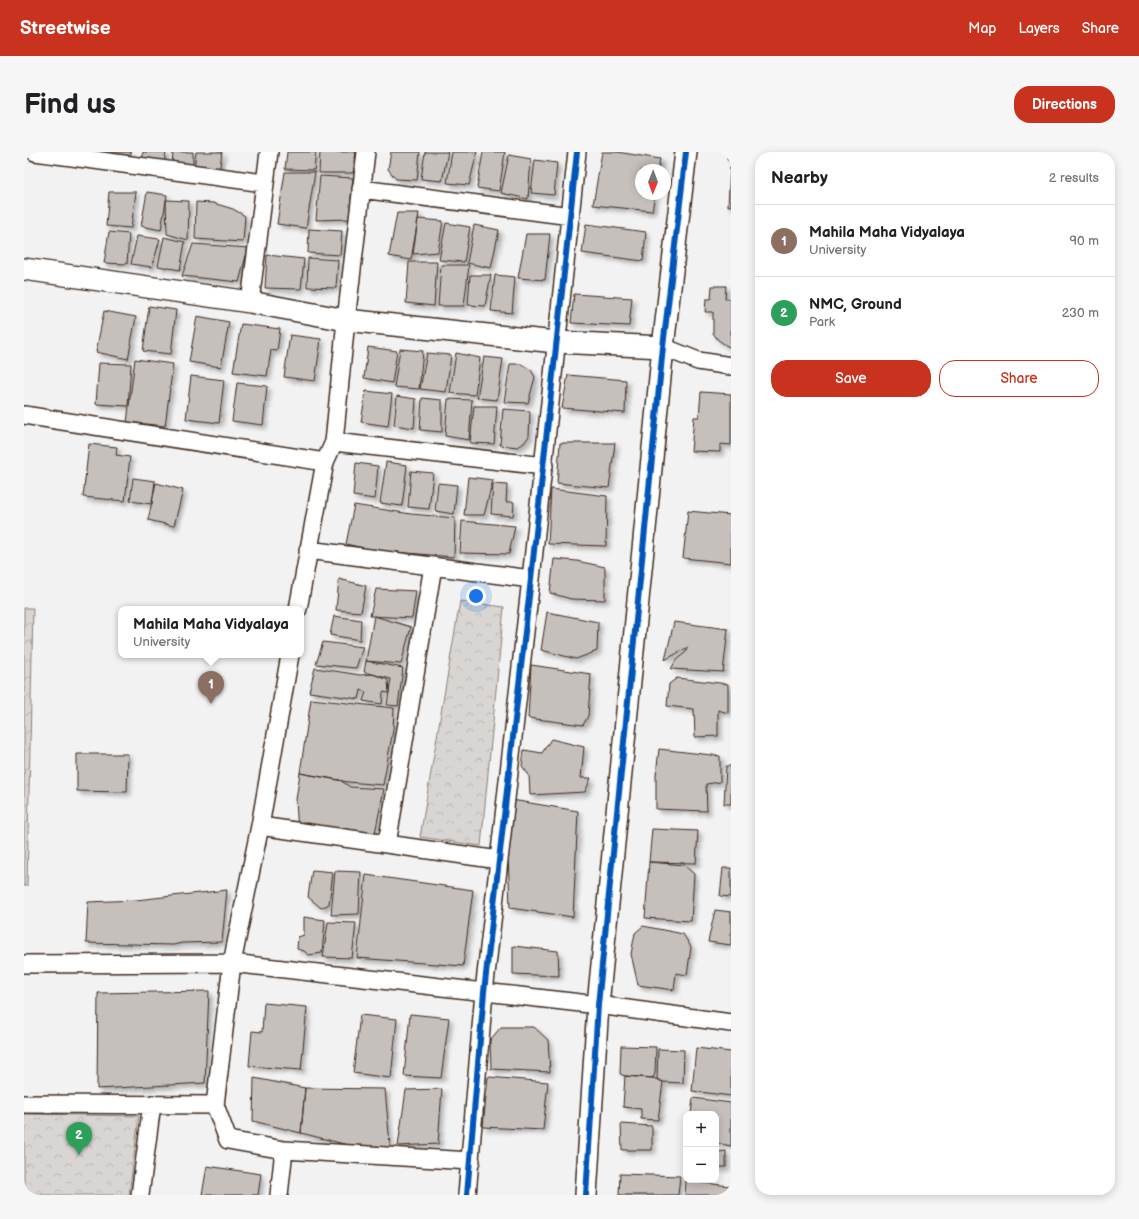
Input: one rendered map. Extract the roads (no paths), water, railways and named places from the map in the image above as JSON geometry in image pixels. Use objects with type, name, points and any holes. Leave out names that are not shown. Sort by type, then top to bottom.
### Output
[{"type":"street","points":[[35,152],[92,156],[264,183]]},
{"type":"street","points":[[250,302],[268,152]]},
{"type":"street","points":[[299,606],[325,462],[334,442],[346,320],[366,152]]},
{"type":"street","points":[[467,1195],[484,992],[544,466],[577,152]]},
{"type":"street","points":[[586,1195],[598,1005],[663,348],[686,152]]},
{"type":"street","points":[[361,189],[571,216]]},
{"type":"street","points":[[24,269],[250,302],[346,320],[556,342],[663,348],[698,361],[731,366]]},
{"type":"street","points":[[24,415],[325,462]]},
{"type":"street","points":[[334,442],[544,466]]},
{"type":"street","points":[[308,550],[531,579]]},
{"type":"street","points":[[387,844],[434,566]]},
{"type":"street","points":[[289,658],[260,826],[232,963],[216,1104],[228,1140],[284,1150],[471,1161]]},
{"type":"street","points":[[260,826],[499,860]]},
{"type":"street","points":[[24,964],[232,963],[598,1005],[731,1023]]},
{"type":"street","points":[[24,1104],[216,1104]]},
{"type":"street","points":[[140,1195],[152,1104]]},
{"type":"street","points":[[279,1195],[284,1150]]},
{"type":"place","name":"Mahila Maha Vidyalaya","points":[[211,704]]},
{"type":"place","name":"NMC, Ground","points":[[79,1155]]}]
